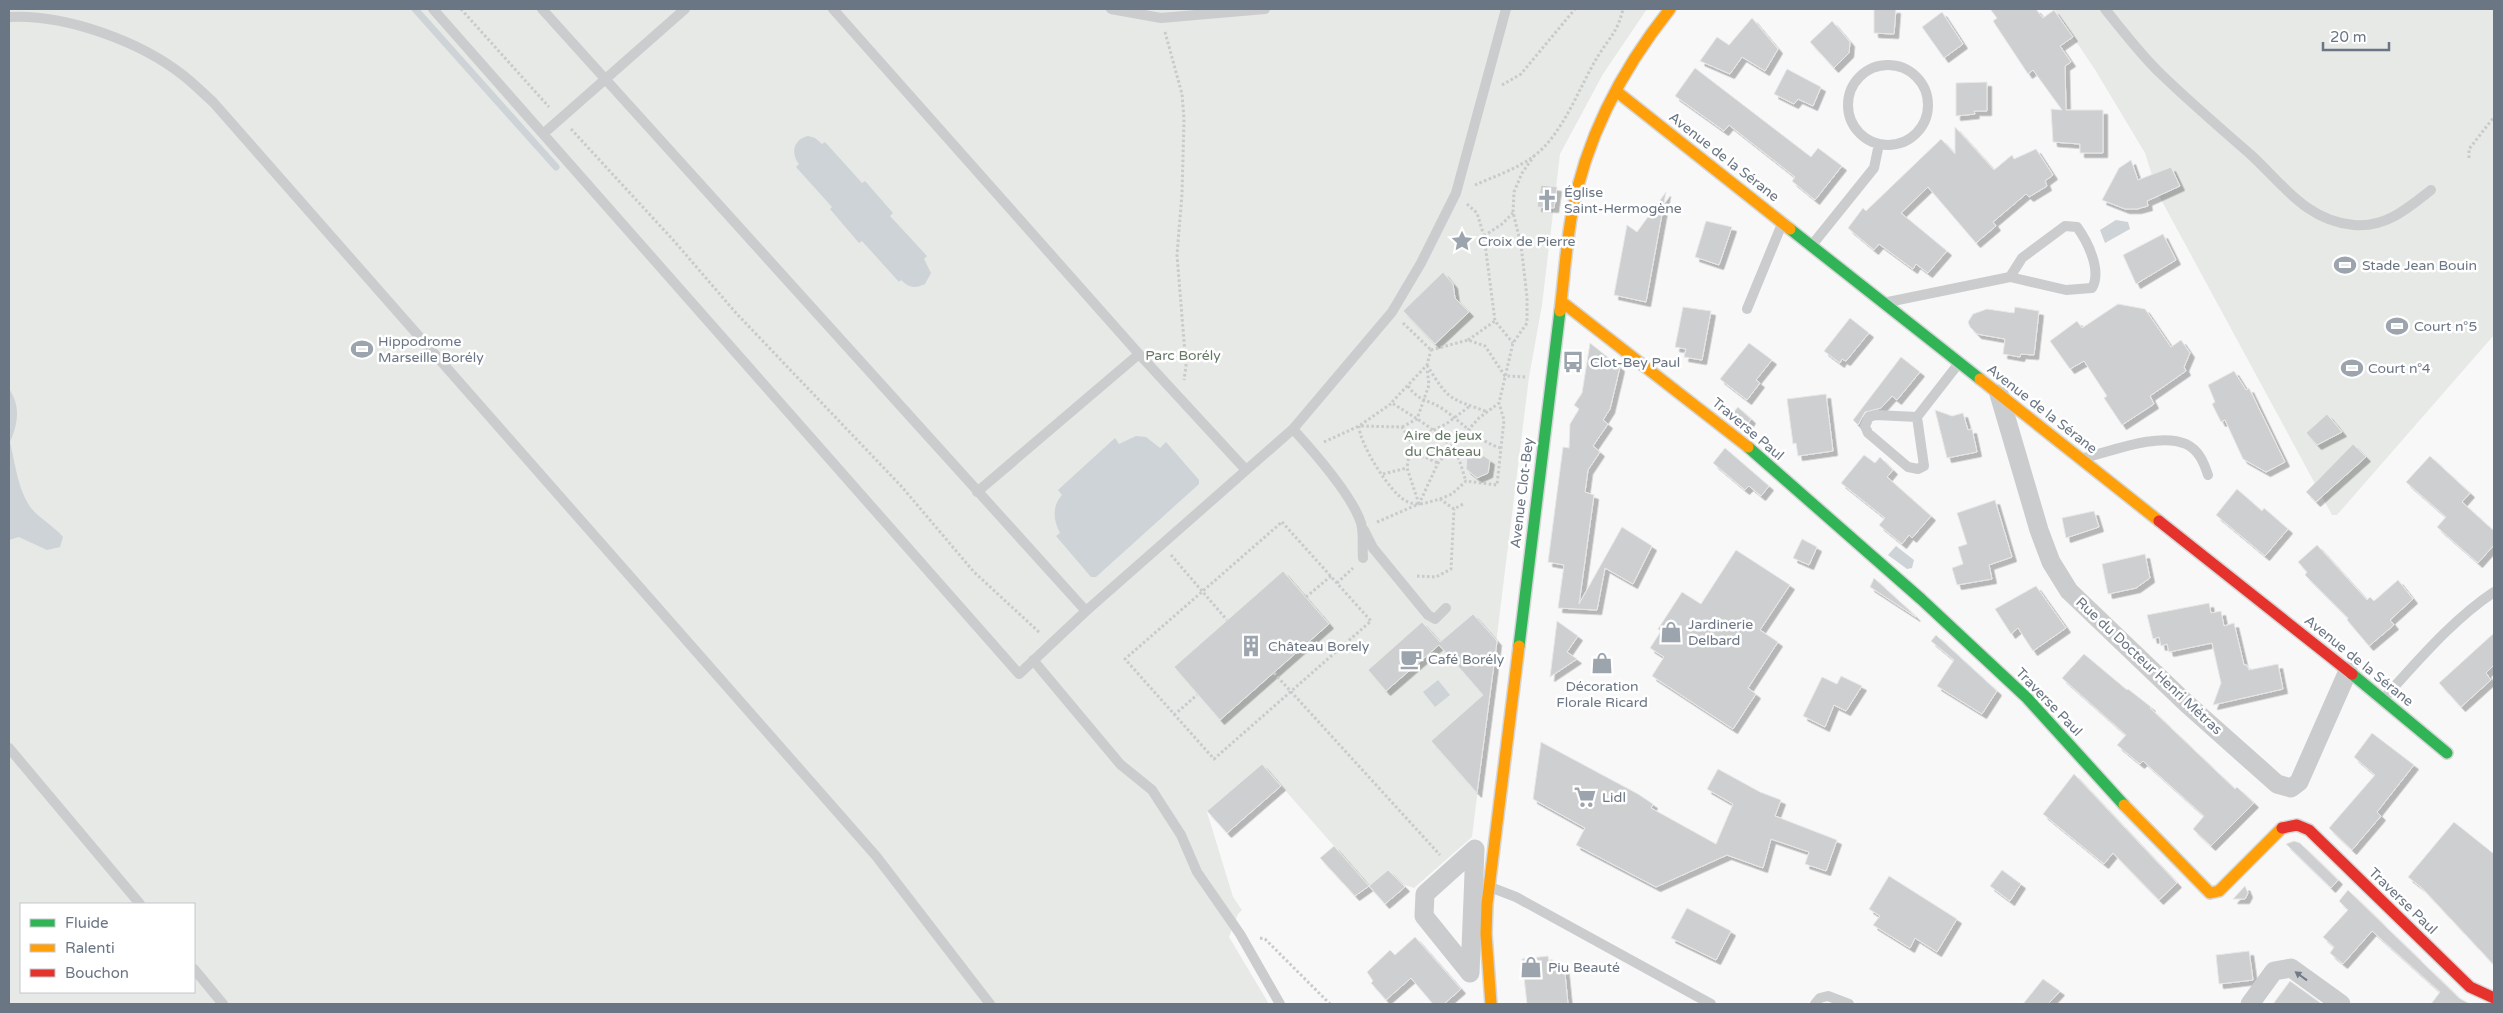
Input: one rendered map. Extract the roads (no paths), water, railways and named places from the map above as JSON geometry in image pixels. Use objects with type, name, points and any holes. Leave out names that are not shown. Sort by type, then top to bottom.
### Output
[{"type":"street","name":"Avenue Clot-Bey","points":[[1491,1004],[1486,934],[1487,904],[1481,888],[1562,302],[1572,213],[1578,185],[1591,144],[1616,91],[1649,37],[1670,9]]},
{"type":"street","name":"Avenue de la Sérane","points":[[1616,91],[1885,302],[2447,752]]},
{"type":"street","name":"Traverse Paul","points":[[1562,302],[1737,437],[1921,599],[2028,698],[2109,789],[2210,893],[2220,891],[2277,831],[2289,824],[2300,825],[2309,830],[2470,987],[2494,998]]},
{"type":"street","name":"Rue du Docteur Henri Métras","points":[[1999,394],[2039,530],[2051,562],[2069,591],[2186,703],[2276,784],[2291,788],[2299,782],[2348,671]]},
{"type":"street","points":[[1475,849],[1481,888],[1470,973],[1424,916],[1425,894],[1449,864],[1475,849]]},
{"type":"street","points":[[2250,1004],[2274,971],[2292,968],[2341,1004]]},
{"type":"lane","points":[[432,9],[1019,674],[1050,644],[1292,430],[1392,312],[1422,263],[1456,193],[1506,9]]},
{"type":"lane","points":[[542,9],[1086,612]]},
{"type":"lane","points":[[543,134],[685,9]]},
{"type":"lane","points":[[834,9],[1139,354],[1246,470]]},
{"type":"lane","points":[[1111,9],[1161,18],[1265,9]]},
{"type":"lane","points":[[2104,9],[2160,74],[2306,207],[2332,221],[2356,226],[2381,223],[2398,215],[2432,190]]},
{"type":"lane","points":[[9,18],[27,16],[72,24],[106,35],[163,62],[183,75],[213,102],[876,856],[990,1004]]},
{"type":"lane","points":[[1881,65],[1897,65],[1912,72],[1922,83],[1928,98],[1928,114],[1921,128],[1910,139],[1895,145],[1879,144],[1864,138],[1853,126],[1848,112],[1848,96],[1855,81],[1866,70],[1881,65]]},
{"type":"lane","points":[[1812,246],[1874,168],[1879,144]]},
{"type":"lane","points":[[1747,309],[1782,223]]},
{"type":"lane","points":[[1885,302],[2010,277],[2066,290],[2092,288],[2097,279],[2096,270],[2082,234],[2077,227],[2070,226],[2064,226],[2022,258],[2010,277]]},
{"type":"lane","points":[[977,492],[1139,354]]},
{"type":"lane","points":[[1916,417],[1876,415],[1869,417],[1865,426],[1868,433],[1908,467],[1918,470],[1924,466],[1924,458],[1916,417],[1959,362]]},
{"type":"lane","points":[[1292,430],[1310,448],[1354,508],[1373,548],[1428,615],[1435,618],[1446,608]]},
{"type":"lane","points":[[2080,459],[2159,439],[2187,444],[2200,456],[2208,475]]},
{"type":"lane","points":[[1361,525],[1363,558]]},
{"type":"lane","points":[[2383,699],[2430,648],[2494,592]]},
{"type":"lane","points":[[1033,660],[1120,764],[1152,790],[1181,835],[1197,872],[1240,934],[1280,1004]]},
{"type":"lane","points":[[9,748],[139,903]]},
{"type":"lane","points":[[1449,864],[1481,888],[1516,897],[1711,1004]]},
{"type":"lane","points":[[195,970],[223,1004]]},
{"type":"lane","points":[[1815,1004],[1820,998],[1828,996],[1850,1004]]},
{"type":"waterway","points":[[415,9],[556,167]]},
{"type":"place","name":"Église Saint-Hermogène","points":[[1547,200]]},
{"type":"place","name":"Croix de Pierre","points":[[1462,241]]},
{"type":"place","name":"Stade Jean Bouin","points":[[2345,265]]},
{"type":"place","name":"Court n°5","points":[[2397,326]]},
{"type":"place","name":"Hippodrome Marseille Borély","points":[[362,349]]},
{"type":"place","name":"Clot-Bey Paul","points":[[1573,362]]},
{"type":"place","name":"Court n°4","points":[[2352,368]]},
{"type":"place","name":"Jardinerie Delbard","points":[[1671,632]]},
{"type":"place","name":"Château Borely","points":[[1251,646]]},
{"type":"place","name":"Café Borély","points":[[1411,659]]},
{"type":"place","name":"Décoration Florale Ricard","points":[[1602,663]]},
{"type":"place","name":"Lidl","points":[[1585,797]]},
{"type":"place","name":"Piu Beauté","points":[[1531,967]]},
{"type":"park label","name":"Parc Borély","points":[[1183,355]]},
{"type":"park label","name":"Aire de jeux du Château","points":[[1443,444]]}]
